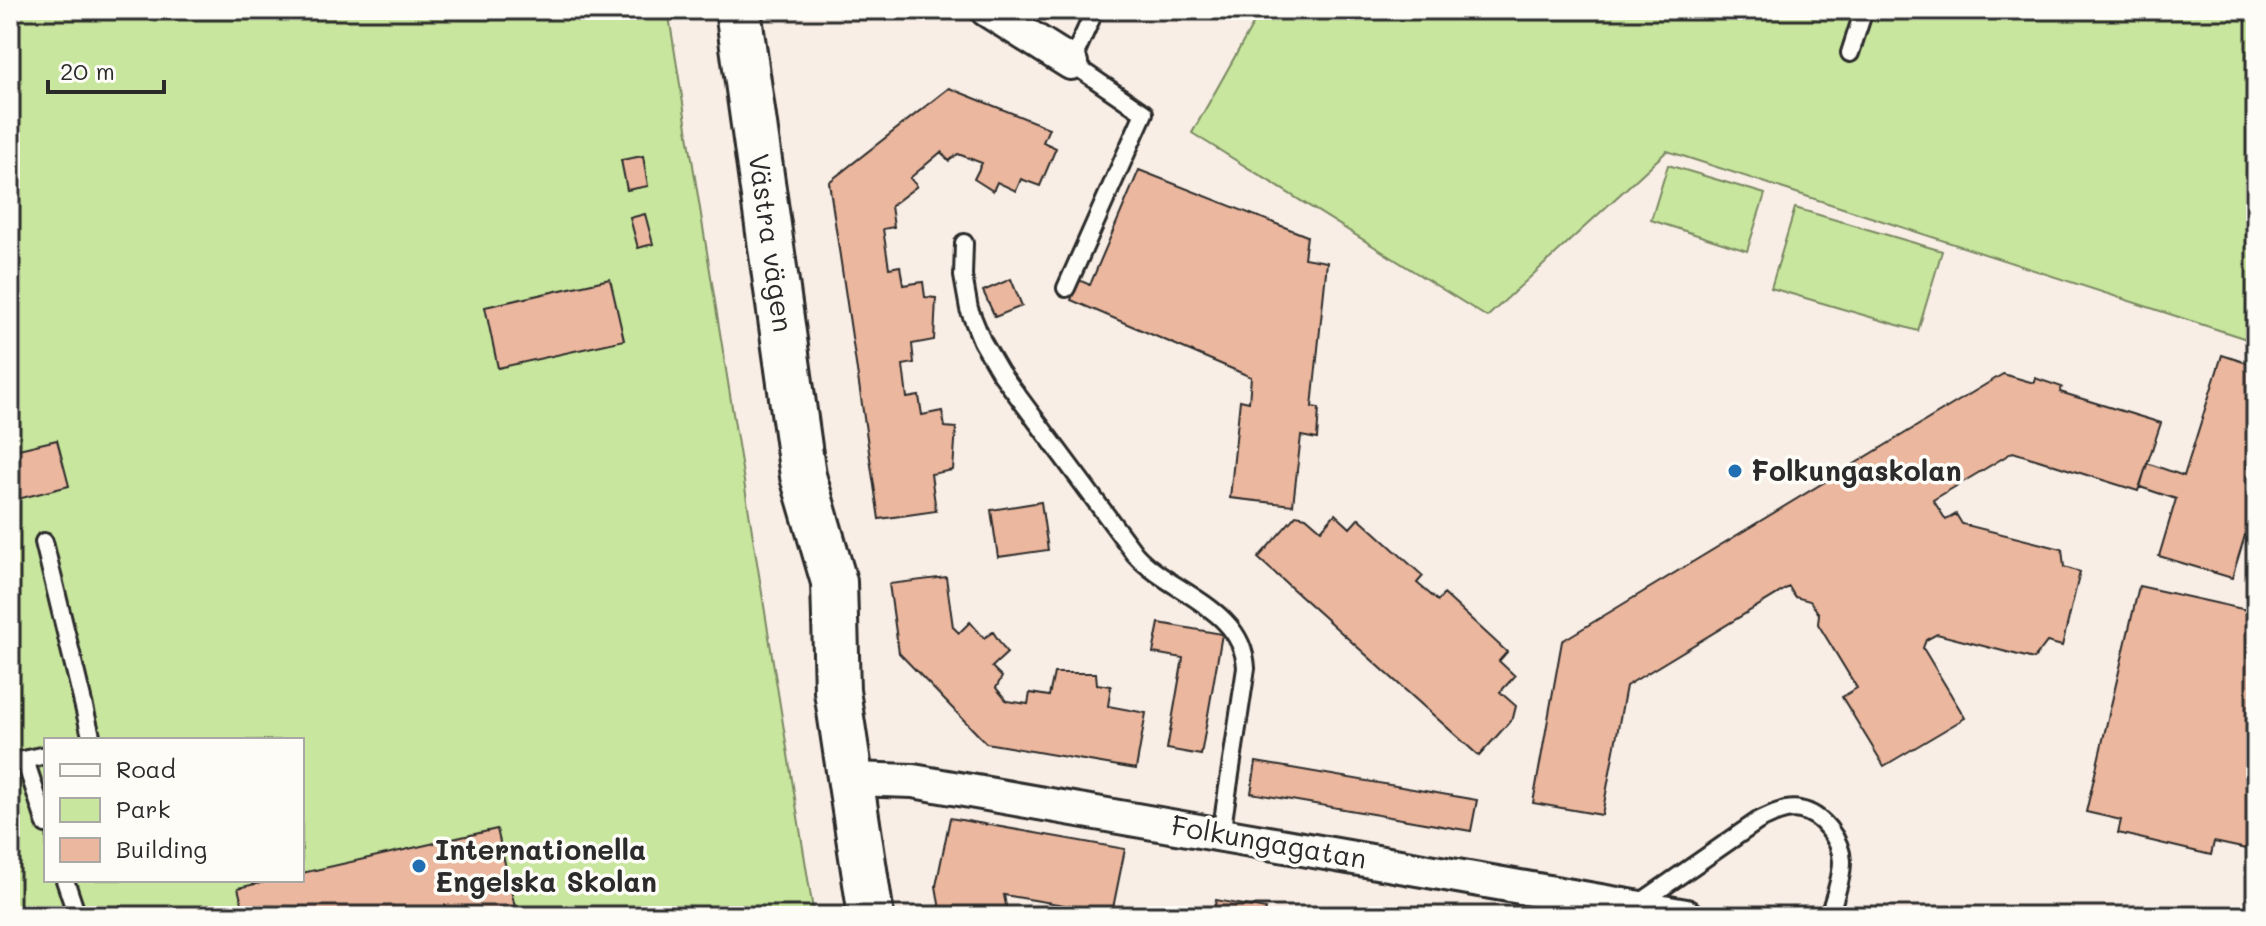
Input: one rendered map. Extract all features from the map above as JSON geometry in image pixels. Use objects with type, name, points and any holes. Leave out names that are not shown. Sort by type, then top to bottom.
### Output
[{"type":"main road","name":"Västra vägen","points":[[738,10],[803,476],[834,582],[837,691],[871,916]]},
{"type":"street","points":[[987,10],[1071,63]]},
{"type":"street","name":"Folkungagatan","points":[[851,779],[913,781],[1686,916]]},
{"type":"lane","points":[[1066,288],[1144,113],[1071,63],[1095,10]]},
{"type":"lane","points":[[1850,53],[1864,10]]},
{"type":"lane","points":[[964,243],[963,276],[969,309],[1000,372],[1135,554],[1160,578],[1227,622],[1245,652],[1246,668],[1221,834]]},
{"type":"lane","points":[[44,542],[92,738]]},
{"type":"lane","points":[[44,755],[17,762],[44,820]]},
{"type":"lane","points":[[1634,907],[1758,821],[1778,812],[1800,810],[1818,818],[1832,833],[1842,856],[1842,872],[1829,916]]},
{"type":"lane","points":[[66,882],[77,916]]},
{"type":"green space","points":[[10,10],[668,10],[814,916],[10,916]]},
{"type":"green space","points":[[1261,10],[2256,10],[2256,342],[1667,151],[1487,317],[1192,133]]},
{"type":"green space","points":[[1668,165],[1765,194],[1747,251],[1651,220]]},
{"type":"green space","points":[[1795,208],[1942,251],[1918,331],[1771,288]]},
{"type":"building","points":[[949,88],[1049,128],[1043,142],[1056,148],[1040,186],[1021,179],[1016,191],[997,182],[993,191],[974,179],[982,163],[958,154],[949,161],[941,152],[910,178],[917,186],[891,206],[894,227],[883,229],[889,268],[900,266],[903,285],[923,282],[925,297],[936,298],[934,340],[912,344],[914,363],[903,365],[907,398],[919,396],[922,415],[942,411],[945,427],[956,428],[953,470],[931,474],[936,511],[879,519],[829,182]]},
{"type":"building","points":[[643,156],[648,186],[627,190],[621,160]]},
{"type":"building","points":[[1139,170],[1307,236],[1304,258],[1327,262],[1312,407],[1319,408],[1317,439],[1301,436],[1293,505],[1230,498],[1240,400],[1249,402],[1251,377],[1071,300],[1079,280],[1090,285]]},
{"type":"building","points":[[645,214],[653,244],[638,248],[630,218]]},
{"type":"building","points":[[610,279],[624,340],[498,368],[485,307]]},
{"type":"building","points":[[1011,279],[1022,306],[995,317],[983,291]]},
{"type":"building","points":[[2222,355],[2256,366],[2256,499],[2232,578],[2159,556],[2176,499],[2140,487],[2147,463],[2184,476]]},
{"type":"building","points":[[2003,374],[2034,383],[2035,378],[2062,387],[2060,392],[2161,423],[2138,491],[2013,452],[1933,500],[1946,520],[1956,514],[1962,524],[2062,549],[2064,567],[2080,572],[2062,646],[2047,642],[2034,659],[1937,634],[1926,640],[1923,648],[1965,718],[1884,766],[1842,697],[1857,688],[1818,624],[1819,614],[1810,601],[1795,597],[1789,587],[1626,686],[1602,815],[1533,803],[1562,641]]},
{"type":"building","points":[[57,440],[69,486],[10,501],[10,451]]},
{"type":"building","points":[[1041,502],[1048,550],[998,557],[991,510]]},
{"type":"building","points":[[1335,514],[1350,528],[1359,518],[1423,576],[1417,583],[1438,601],[1444,594],[1507,652],[1499,661],[1515,676],[1500,692],[1516,706],[1513,718],[1479,756],[1258,558],[1296,515],[1306,517],[1321,530]]},
{"type":"building","points":[[946,577],[953,627],[959,633],[970,622],[984,638],[993,632],[1007,653],[992,667],[1002,677],[996,688],[1007,701],[1028,704],[1030,693],[1049,696],[1054,673],[1096,673],[1097,684],[1111,686],[1108,706],[1146,713],[1136,769],[986,743],[899,653],[889,584]]},
{"type":"building","points":[[2139,586],[2256,612],[2256,851],[2214,842],[2211,855],[2118,833],[2121,820],[2086,812]]},
{"type":"building","points":[[1159,623],[1222,634],[1201,755],[1167,749],[1183,658],[1153,653]]},
{"type":"building","points":[[1256,762],[1477,800],[1471,831],[1251,793]]},
{"type":"building","points":[[950,818],[1125,849],[1112,913],[1004,895],[1008,916],[941,916],[936,886]]},
{"type":"building","name":"Internationella Engelska Skolan","points":[[497,829],[517,916],[449,916],[447,909],[415,916],[245,916],[238,888],[264,882],[304,882],[304,873]]},
{"type":"building","points":[[1216,900],[1266,909],[1264,916],[1213,916]]},
{"type":"building","points":[[1372,910],[1407,916],[1371,916]]},
{"type":"place","name":"Folkungaskolan","points":[[1735,471]]},
{"type":"place","name":"Internationella Engelska Skolan","points":[[419,866]]}]
